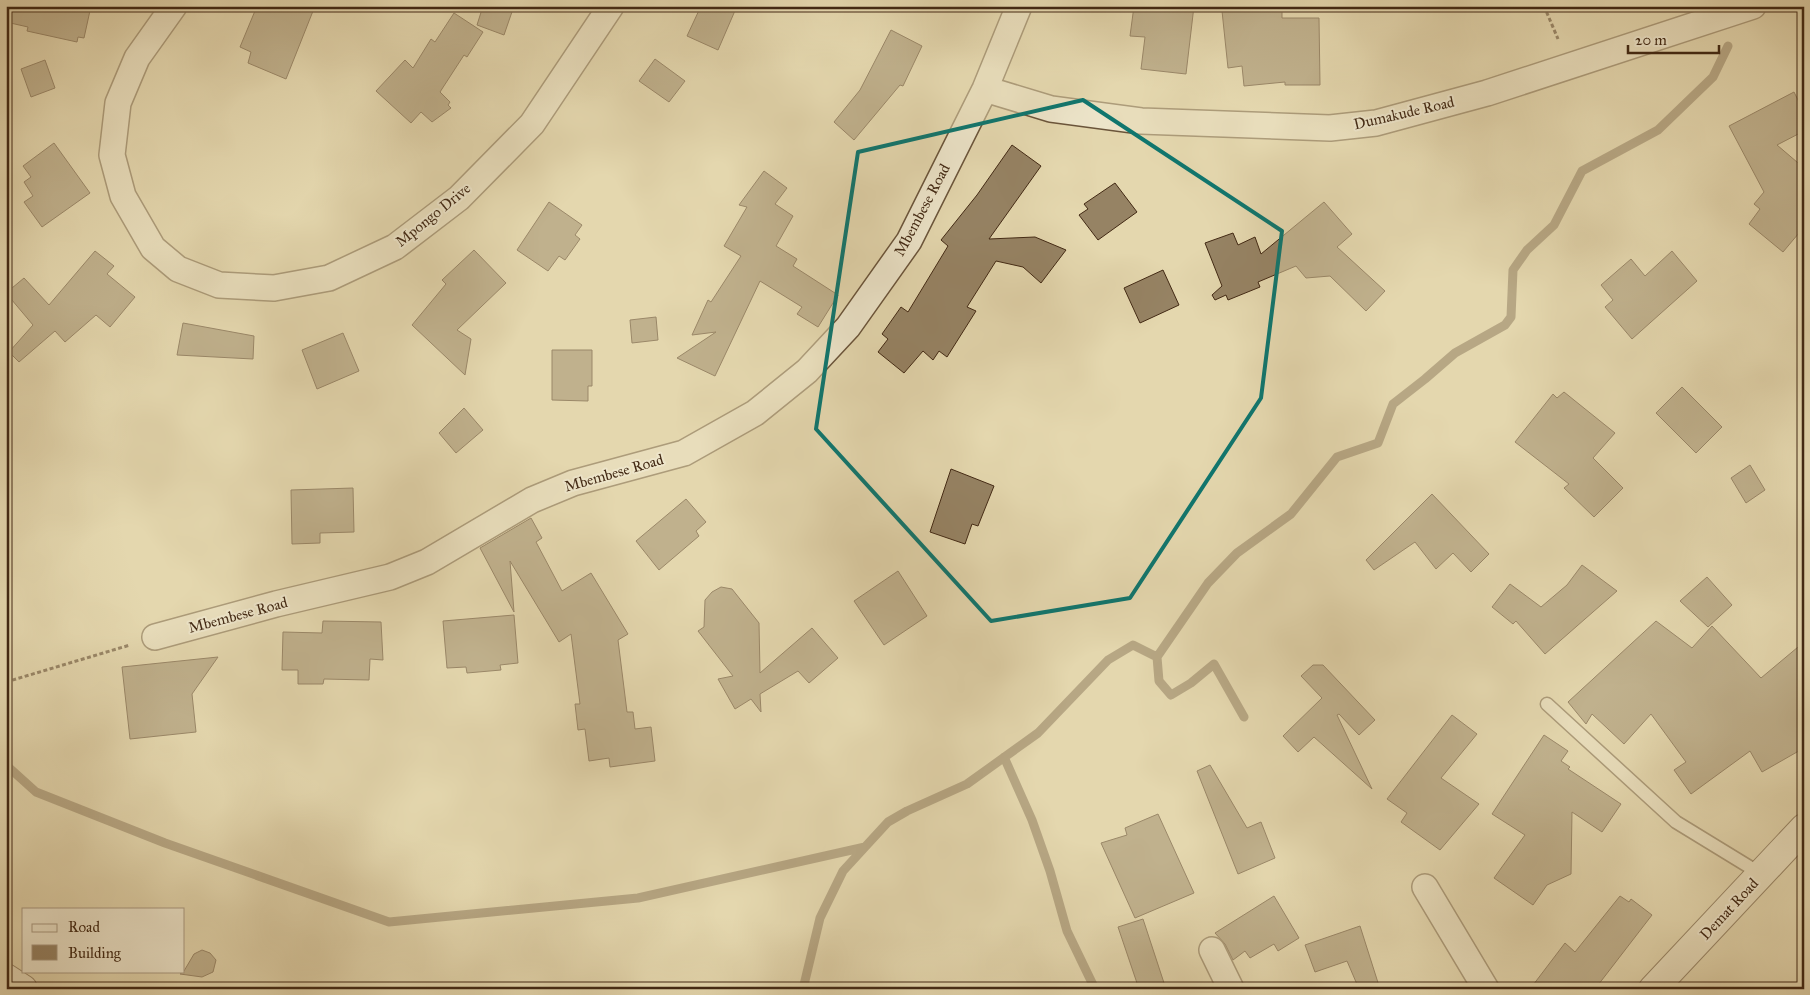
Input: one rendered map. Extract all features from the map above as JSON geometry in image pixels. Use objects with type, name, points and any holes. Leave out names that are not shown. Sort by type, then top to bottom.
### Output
[{"type":"street","name":"Mpongo Drive","points":[[174,6],[137,58],[118,103],[112,155],[124,196],[153,248],[178,269],[220,285],[274,288],[329,278],[395,247],[459,198],[532,124],[610,6]]},
{"type":"street","name":"Mbembese Road","points":[[155,637],[276,604],[390,577],[427,562],[532,500],[573,483],[684,453],[755,413],[807,372],[848,327],[909,241],[985,89],[1019,6]]},
{"type":"street","name":"Dumakude Road","points":[[985,89],[1051,110],[1142,121],[1330,128],[1376,123],[1487,93],[1753,6]]},
{"type":"street","name":"Demat Road","points":[[1656,987],[1760,874],[1800,837]]},
{"type":"street","points":[[1425,887],[1486,989]]},
{"type":"street","points":[[1212,950],[1231,989]]},
{"type":"street","points":[[6,978],[23,989]]},
{"type":"lane","points":[[1547,704],[1676,822],[1760,874]]},
{"type":"path","points":[[1544,6],[1569,65]]},
{"type":"path","points":[[6,682],[155,637]]},
{"type":"highlighted area","points":[[1083,100],[1282,231],[1261,398],[1130,598],[991,621],[816,429],[858,152]]},
{"type":"building","points":[[6,6],[91,6],[84,38],[78,37],[77,42],[27,31],[28,27],[6,22]]},
{"type":"building","points":[[257,6],[315,6],[286,79],[248,63],[251,52],[240,47]]},
{"type":"building","points":[[483,6],[514,6],[504,35],[477,25]]},
{"type":"building","points":[[701,6],[737,6],[718,50],[687,36]]},
{"type":"building","points":[[1134,6],[1194,6],[1186,74],[1141,69],[1145,37],[1130,36]]},
{"type":"building","points":[[1282,9],[1282,18],[1319,18],[1320,85],[1285,85],[1285,82],[1244,86],[1242,66],[1228,68],[1222,11]]},
{"type":"building","points":[[454,13],[483,32],[467,57],[464,55],[440,92],[450,102],[448,105],[451,108],[432,122],[421,112],[411,123],[376,91],[405,60],[413,68],[431,39],[435,42]]},
{"type":"building","points":[[891,30],[922,46],[903,86],[900,85],[854,140],[834,122],[860,90]]},
{"type":"building","points":[[655,59],[685,81],[669,102],[639,81]]},
{"type":"building","points":[[45,60],[55,88],[31,97],[21,69]]},
{"type":"building","points":[[1794,92],[1804,112],[1804,131],[1777,145],[1804,168],[1804,227],[1783,252],[1749,224],[1760,209],[1754,204],[1764,192],[1729,126]]},
{"type":"building","points":[[54,143],[90,193],[42,227],[24,202],[33,196],[24,182],[31,177],[23,166]]},
{"type":"building","points":[[1012,145],[1041,166],[989,239],[1035,237],[1066,250],[1041,283],[1023,267],[996,261],[967,307],[976,311],[947,357],[939,351],[933,360],[923,351],[904,373],[878,352],[888,339],[882,334],[901,307],[908,312],[948,246],[941,240],[977,195]]},
{"type":"building","points":[[764,171],[787,188],[775,204],[793,216],[776,246],[797,259],[793,266],[838,295],[818,327],[797,314],[802,307],[760,281],[715,376],[677,358],[716,332],[692,335],[708,300],[711,302],[741,256],[724,246],[747,207],[739,205]]},
{"type":"building","points":[[1115,183],[1137,212],[1098,240],[1079,215],[1088,209],[1084,204]]},
{"type":"building","points":[[549,202],[582,225],[575,235],[580,239],[565,260],[559,256],[548,271],[517,250]]},
{"type":"building","points":[[1324,202],[1352,234],[1337,247],[1385,291],[1366,311],[1330,276],[1306,278],[1296,266],[1258,282],[1260,287],[1228,300],[1226,295],[1215,300],[1212,295],[1222,286],[1205,243],[1233,233],[1238,245],[1255,237],[1261,254]]},
{"type":"building","points":[[474,250],[506,283],[457,330],[471,339],[465,375],[412,325],[446,284],[442,280]]},
{"type":"building","points":[[95,251],[114,266],[107,274],[135,297],[110,327],[96,315],[65,342],[55,331],[19,362],[9,352],[33,325],[6,293],[24,278],[49,305]]},
{"type":"building","points":[[1672,251],[1697,281],[1632,339],[1605,307],[1613,300],[1601,285],[1631,259],[1645,276]]},
{"type":"building","points":[[1163,270],[1179,305],[1140,323],[1124,288]]},
{"type":"building","points":[[656,317],[658,340],[632,343],[630,320]]},
{"type":"building","points":[[183,323],[254,336],[253,359],[177,355]]},
{"type":"building","points":[[343,333],[359,371],[317,389],[302,350]]},
{"type":"building","points":[[552,350],[592,350],[592,386],[588,386],[588,401],[552,400]]},
{"type":"building","points":[[1682,387],[1722,427],[1696,453],[1656,413]]},
{"type":"building","points":[[1564,392],[1615,433],[1593,458],[1623,488],[1594,517],[1564,488],[1569,484],[1515,442],[1553,394],[1557,398]]},
{"type":"building","points":[[464,408],[483,430],[456,453],[439,433]]},
{"type":"building","points":[[1750,465],[1765,490],[1746,503],[1731,478]]},
{"type":"building","points":[[951,469],[994,486],[978,526],[972,524],[965,544],[930,532]]},
{"type":"building","points":[[353,488],[354,532],[320,533],[320,543],[292,544],[291,490]]},
{"type":"building","points":[[1432,494],[1489,554],[1471,572],[1453,553],[1436,569],[1415,542],[1374,570],[1366,560]]},
{"type":"building","points":[[686,499],[706,522],[696,531],[699,536],[659,570],[636,541]]},
{"type":"building","points":[[531,518],[542,538],[536,542],[562,591],[591,573],[628,634],[618,640],[627,712],[633,712],[635,729],[651,727],[655,761],[610,767],[609,758],[589,761],[585,729],[578,730],[575,704],[580,704],[571,634],[559,642],[510,561],[514,612],[480,548]]},
{"type":"building","points":[[1582,565],[1617,591],[1545,654],[1516,621],[1513,624],[1492,607],[1510,584],[1541,607],[1567,585]]},
{"type":"building","points":[[898,571],[927,616],[884,645],[854,601]]},
{"type":"building","points":[[1707,577],[1732,605],[1708,627],[1680,601]]},
{"type":"building","points":[[721,587],[732,589],[759,623],[760,673],[812,628],[838,658],[809,683],[798,671],[760,694],[761,712],[751,699],[735,709],[718,679],[733,676],[698,631],[704,627],[705,600],[712,592]]},
{"type":"building","points":[[514,615],[518,663],[500,665],[501,670],[467,673],[466,667],[447,668],[443,621]]},
{"type":"building","points":[[323,621],[381,622],[383,660],[370,659],[369,680],[324,679],[323,684],[298,684],[298,670],[282,670],[283,632],[322,633]]},
{"type":"building","points":[[1656,621],[1692,648],[1712,626],[1761,678],[1804,642],[1804,748],[1762,772],[1750,751],[1691,794],[1674,770],[1686,762],[1651,714],[1624,744],[1592,714],[1586,724],[1568,702]]},
{"type":"building","points":[[218,657],[192,694],[196,732],[130,739],[122,667]]},
{"type":"building","points":[[1313,665],[1323,665],[1375,720],[1359,735],[1339,714],[1337,715],[1372,789],[1314,737],[1298,752],[1283,736],[1322,698],[1301,676]]},
{"type":"building","points":[[1452,715],[1477,734],[1441,778],[1479,804],[1440,850],[1401,822],[1407,813],[1387,799]]},
{"type":"building","points":[[1544,735],[1568,751],[1561,761],[1570,767],[1568,769],[1621,804],[1602,832],[1572,812],[1571,874],[1547,885],[1533,905],[1494,878],[1525,835],[1492,814]]},
{"type":"building","points":[[1210,765],[1247,828],[1261,822],[1275,858],[1238,874],[1197,771]]},
{"type":"building","points":[[1158,814],[1194,893],[1135,918],[1101,843],[1127,835],[1125,828]]},
{"type":"building","points":[[1274,896],[1299,938],[1278,951],[1274,944],[1250,958],[1245,951],[1233,960],[1225,944],[1215,933]]},
{"type":"building","points":[[1620,896],[1629,902],[1631,899],[1652,915],[1595,989],[1530,989],[1565,943],[1575,952]]},
{"type":"building","points":[[1143,919],[1166,989],[1139,989],[1118,927]]},
{"type":"building","points":[[1360,926],[1380,989],[1359,989],[1347,961],[1315,972],[1305,945]]},
{"type":"building","points":[[202,950],[210,953],[216,960],[213,972],[202,977],[180,974],[185,972],[194,954]]},
{"type":"waterway","points":[[6,765],[36,792],[165,843],[389,922],[638,898],[865,847],[888,822],[907,811],[967,784],[1038,733],[1108,660],[1133,645],[1157,657],[1208,583],[1237,553],[1291,514],[1337,457],[1378,443],[1393,404],[1455,353],[1505,325],[1511,317],[1513,270],[1527,250],[1554,225],[1582,171],[1658,130],[1713,77],[1728,46]]},
{"type":"waterway","points":[[1157,657],[1159,681],[1171,695],[1191,683],[1214,664],[1244,717]]},
{"type":"waterway","points":[[1004,757],[1032,820],[1050,871],[1067,931],[1095,989]]},
{"type":"waterway","points":[[803,989],[820,918],[843,871],[865,847]]}]
